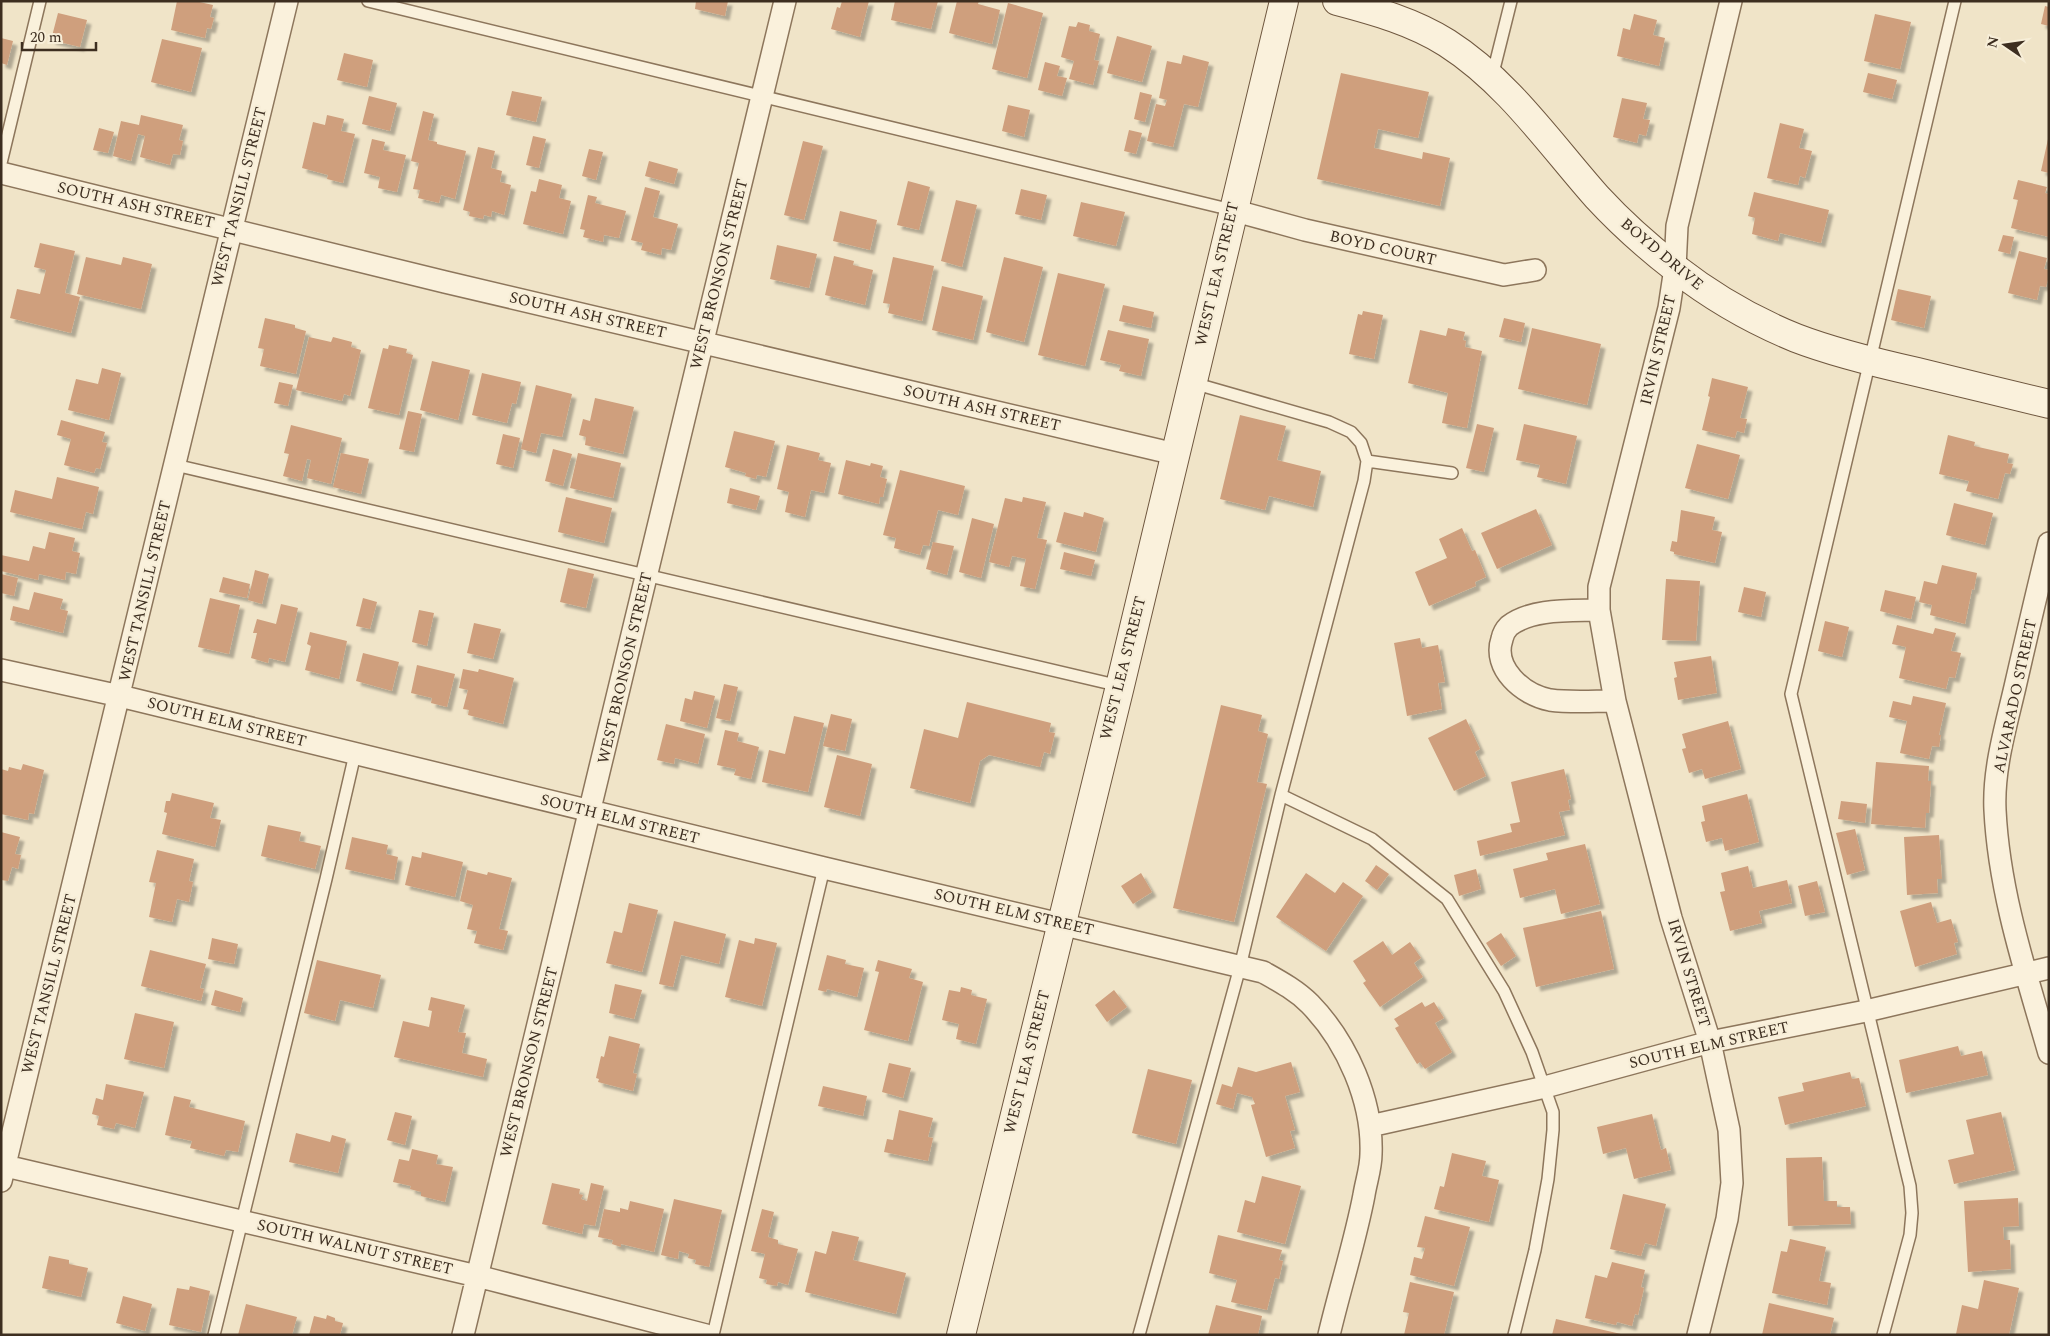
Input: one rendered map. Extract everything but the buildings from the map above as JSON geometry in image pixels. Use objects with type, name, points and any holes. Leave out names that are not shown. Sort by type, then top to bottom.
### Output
[{"type":"main road","name":"WEST LEA STREET","points":[[961,1335],[1060,923],[1120,686],[1232,210],[1284,1]]},
{"type":"main road","name":"BOYD DRIVE","points":[[1337,1],[1379,12],[1418,28],[1446,43],[1492,78],[1599,199],[1636,235],[1675,268],[1708,292],[1795,338],[1869,361],[2049,404]]},
{"type":"street","name":"WEST TANSILL STREET","points":[[2,1171],[120,696],[287,1]]},
{"type":"street","name":"WEST BRONSON STREET","points":[[463,1335],[785,1]]},
{"type":"street","name":"IRVIN STREET","points":[[1698,1335],[1727,1219],[1732,1183],[1729,1130],[1710,1042],[1671,918],[1616,701],[1599,610],[1599,587],[1669,308],[1675,268],[1677,226],[1731,1]]},
{"type":"street","name":"SOUTH ASH STREET","points":[[1,173],[445,282],[1175,454]]},
{"type":"street","name":"BOYD COURT","points":[[1232,210],[1305,230],[1504,275],[1535,270]]},
{"type":"street","name":"ALVARADO STREET","points":[[2049,544],[2007,720],[1998,773],[1995,808],[2001,871],[2026,973],[2049,1053]]},
{"type":"street","points":[[1599,610],[1554,611],[1523,618],[1508,626],[1500,645],[1500,658],[1505,670],[1515,682],[1525,690],[1550,700],[1616,701]]},
{"type":"street","name":"SOUTH ELM STREET","points":[[1,670],[120,696],[824,868],[1263,972],[1292,989],[1310,1004],[1331,1029],[1362,1090],[1370,1126],[1371,1156],[1361,1211],[1329,1335]]},
{"type":"street","name":"SOUTH ELM STREET","points":[[1370,1126],[1545,1087],[1710,1042],[1866,1010],[2049,968]]},
{"type":"street","name":"SOUTH WALNUT STREET","points":[[2,1171],[243,1220],[477,1276],[706,1335]]},
{"type":"lane","points":[[1,163],[40,1]]},
{"type":"lane","points":[[368,1],[1232,210]]},
{"type":"lane","points":[[1492,78],[1511,1]]},
{"type":"lane","points":[[1883,1335],[1910,1235],[1912,1213],[1910,1186],[1791,694],[1955,1]]},
{"type":"lane","points":[[1139,1335],[1240,967],[1281,795],[1364,481],[1367,461],[1361,443],[1352,432],[1329,422],[1191,382]]},
{"type":"lane","points":[[1367,461],[1452,473]]},
{"type":"lane","points":[[175,465],[1120,686]]},
{"type":"lane","points":[[214,1335],[326,880],[355,754]]},
{"type":"lane","points":[[1281,795],[1372,839],[1447,899],[1504,991],[1532,1052],[1553,1112],[1553,1130],[1548,1179],[1535,1250],[1514,1335]]},
{"type":"lane","points":[[713,1335],[824,868]]}]
